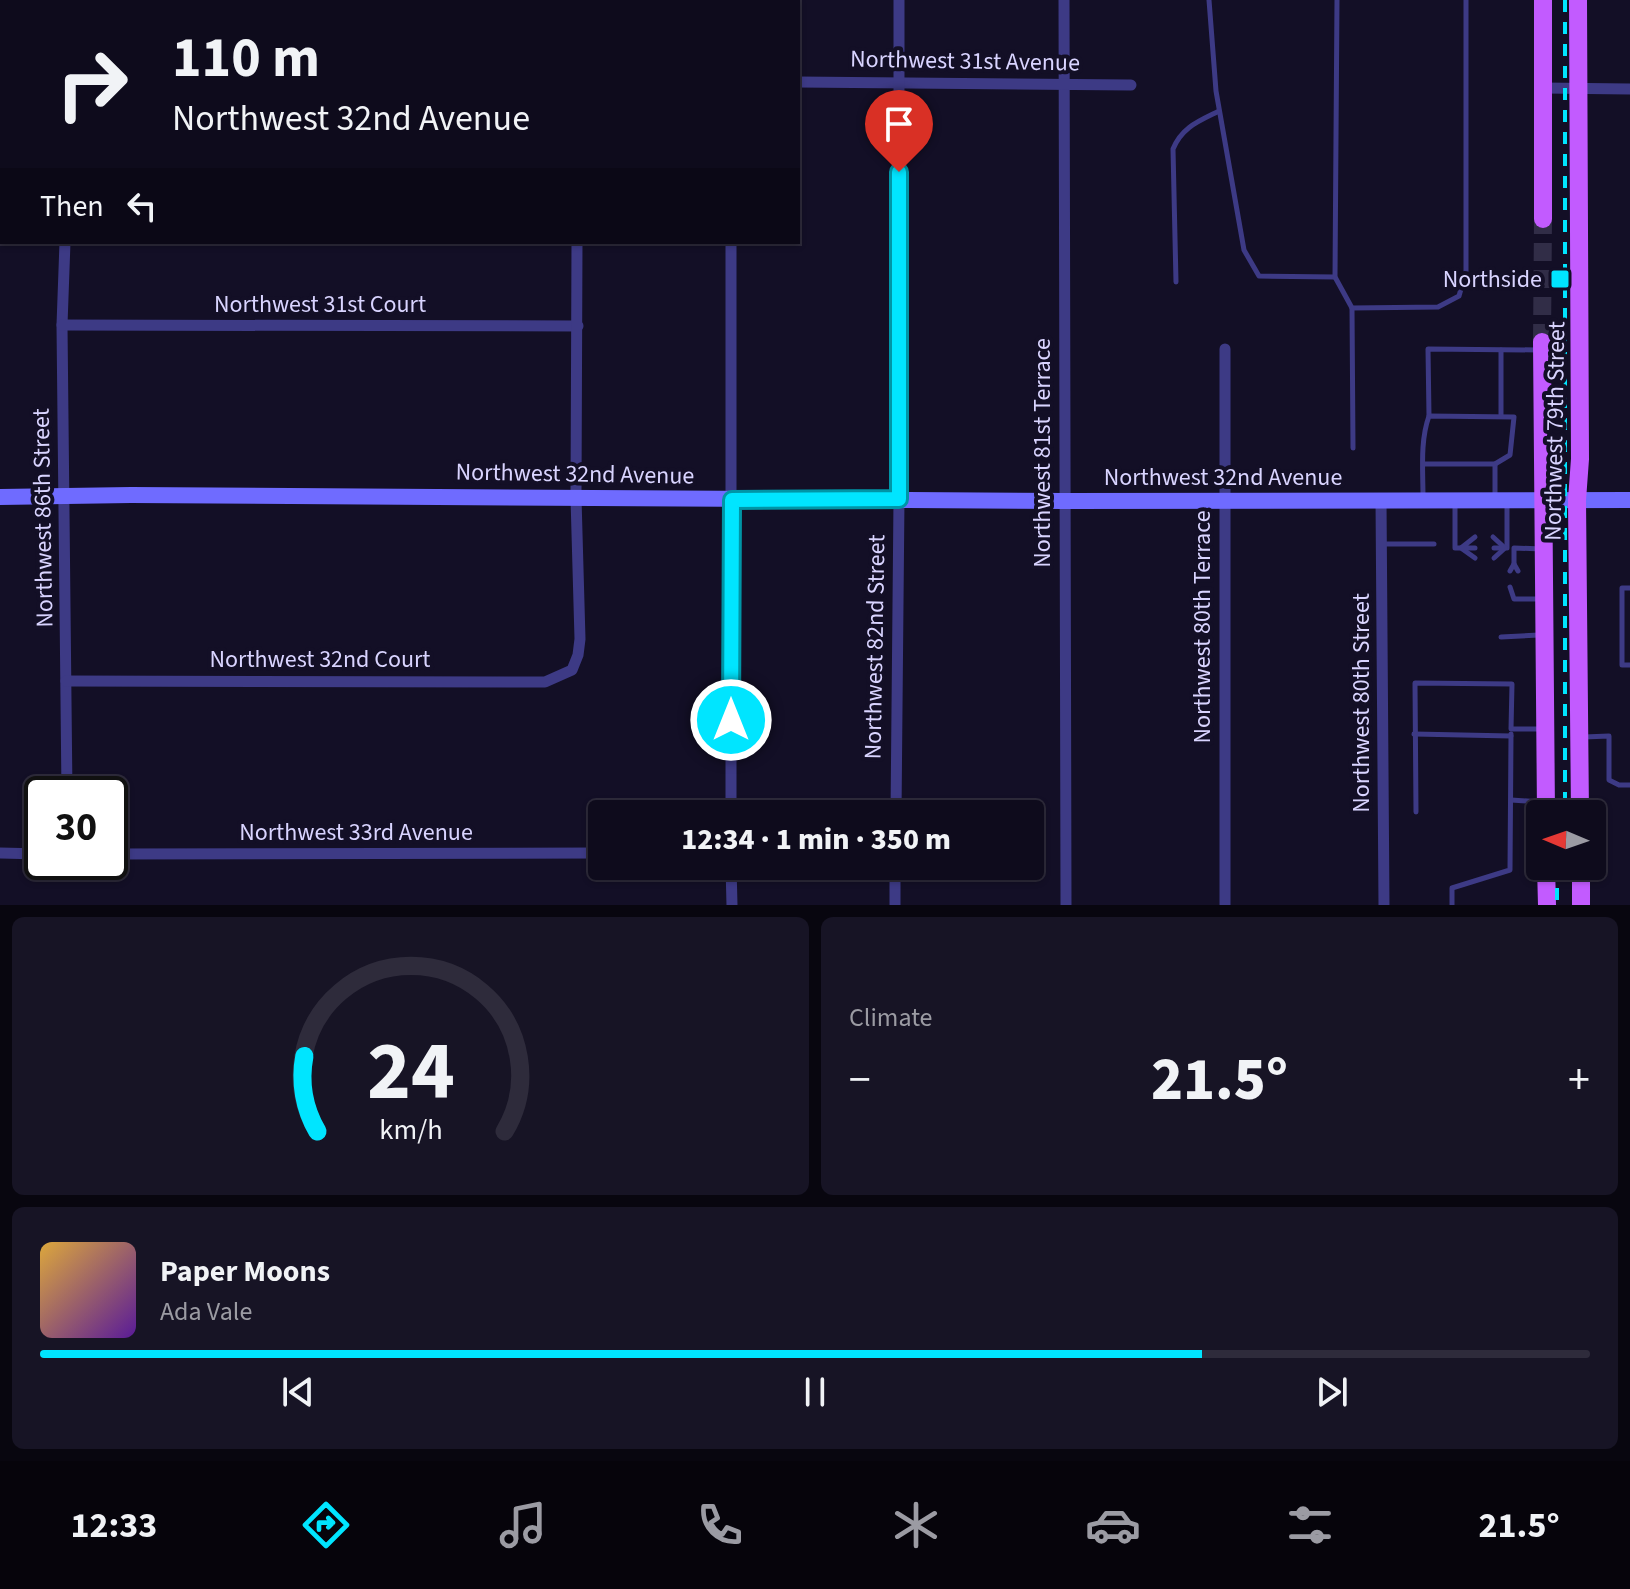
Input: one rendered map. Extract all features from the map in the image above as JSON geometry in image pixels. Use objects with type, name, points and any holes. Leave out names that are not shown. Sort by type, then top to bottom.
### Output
[{"type":"main road","points":[[1543,0],[1543,219]]},
{"type":"main road","name":"Northwest 79th Street","points":[[1578,0],[1580,800]]},
{"type":"main road","name":"Northwest 79th Street","points":[[1542,346],[1546,800]]},
{"type":"main road","name":"Northwest 32nd Avenue","points":[[0,497],[1630,500]]},
{"type":"main road","points":[[1546,880],[1547,905]]},
{"type":"main road","points":[[1581,880],[1581,905]]},
{"type":"street","name":"Northwest 82nd Street","points":[[896,800],[899,0]]},
{"type":"street","name":"Northwest 81st Terrace","points":[[1064,0],[1066,905]]},
{"type":"street","name":"Northwest 31st Avenue","points":[[800,82],[1131,85]]},
{"type":"street","points":[[1543,88],[1630,89]]},
{"type":"street","name":"Northwest 86th Street","points":[[65,244],[62,325],[67,776]]},
{"type":"street","points":[[576,498],[577,244]]},
{"type":"street","points":[[731,244],[731,800]]},
{"type":"street","name":"Northwest 31st Court","points":[[62,325],[578,326]]},
{"type":"street","name":"Northwest 80th Terrace","points":[[1225,349],[1225,905]]},
{"type":"street","name":"Northwest 32nd Court","points":[[66,681],[545,682],[572,670],[578,655],[576,498]]},
{"type":"street","name":"Northwest 80th Street","points":[[1381,500],[1384,905]]},
{"type":"street","points":[[0,853],[24,854]]},
{"type":"street","name":"Northwest 33rd Avenue","points":[[128,854],[588,853]]},
{"type":"street","points":[[731,880],[732,905]]},
{"type":"street","points":[[895,880],[895,905]]},
{"type":"lane","points":[[1209,0],[1219,111],[1244,250],[1259,276],[1335,277]]},
{"type":"lane","points":[[1337,0],[1335,277],[1352,308],[1353,448]]},
{"type":"lane","points":[[1352,308],[1438,307],[1459,296],[1466,271],[1466,0]]},
{"type":"lane","points":[[1176,282],[1173,149],[1178,136],[1191,125],[1219,111]]},
{"type":"lane","points":[[1423,500],[1424,430],[1429,416],[1428,349],[1501,350],[1542,346]]},
{"type":"lane","points":[[1501,350],[1501,416]]},
{"type":"lane","points":[[1423,464],[1495,464],[1510,455],[1514,434],[1514,417],[1429,416]]},
{"type":"lane","points":[[1495,464],[1509,548],[1518,571]]},
{"type":"lane","points":[[1456,500],[1455,548],[1475,548]]},
{"type":"lane","points":[[1461,548],[1475,537]]},
{"type":"lane","points":[[1493,537],[1509,548]]},
{"type":"lane","points":[[1382,544],[1434,544]]},
{"type":"lane","points":[[1461,548],[1475,558]]},
{"type":"lane","points":[[1494,548],[1543,549]]},
{"type":"lane","points":[[1494,558],[1509,548]]},
{"type":"lane","points":[[1510,571],[1514,564]]},
{"type":"lane","points":[[1510,587],[1514,599],[1543,599]]},
{"type":"lane","points":[[1514,595],[1517,587]]},
{"type":"lane","points":[[1630,588],[1622,588],[1622,665],[1630,665]]},
{"type":"lane","points":[[1501,637],[1544,635]]},
{"type":"lane","points":[[1416,812],[1415,683],[1512,684],[1510,870],[1452,888],[1452,905]]},
{"type":"lane","points":[[1511,729],[1545,729]]},
{"type":"lane","points":[[1414,734],[1511,736]]},
{"type":"lane","points":[[1580,737],[1609,736],[1609,780],[1619,785],[1630,785]]},
{"type":"lane","points":[[1511,800],[1526,803]]},
{"type":"tunnel","points":[[1542,342],[1543,219]]},
{"type":"railway","points":[[1565,0],[1565,800]]},
{"type":"railway","points":[[1557,880],[1557,905]]},
{"type":"place","name":"Northside","points":[[1560,279]]},
{"type":"route","points":[[731,720],[732,500],[899,499],[899,172]]}]
